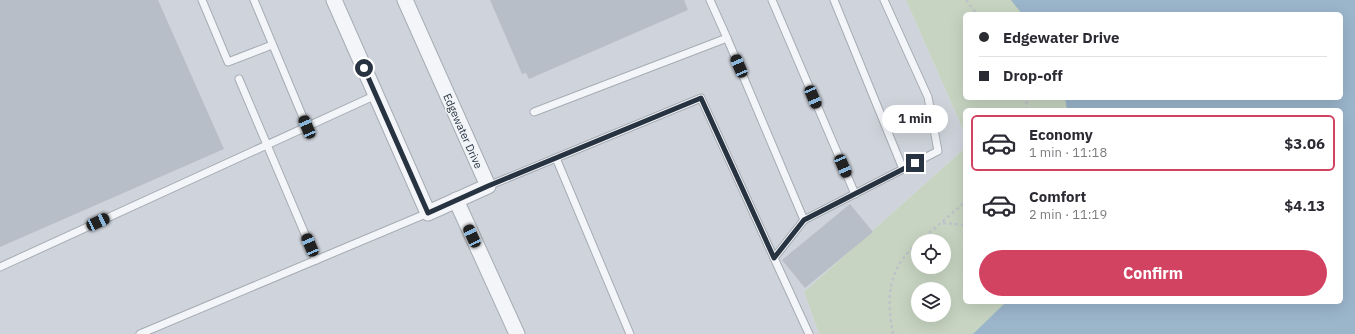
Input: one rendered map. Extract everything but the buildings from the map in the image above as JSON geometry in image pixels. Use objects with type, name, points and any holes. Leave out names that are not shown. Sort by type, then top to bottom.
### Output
[{"type":"street","name":"Edgewater Drive","points":[[405,0],[488,186]]},
{"type":"street","points":[[336,1],[428,213],[488,186]]},
{"type":"street","points":[[456,200],[517,334]]},
{"type":"lane","points":[[202,0],[228,62],[272,45]]},
{"type":"lane","points":[[254,0],[307,127]]},
{"type":"lane","points":[[710,0],[804,220]]},
{"type":"lane","points":[[772,0],[855,194]]},
{"type":"lane","points":[[834,0],[903,169]]},
{"type":"lane","points":[[774,258],[804,220],[938,151],[928,97],[884,0]]},
{"type":"lane","points":[[534,112],[727,38]]},
{"type":"lane","points":[[239,79],[316,260]]},
{"type":"lane","points":[[0,267],[376,95]]},
{"type":"lane","points":[[488,186],[701,98],[809,334]]},
{"type":"lane","points":[[556,158],[630,334]]},
{"type":"lane","points":[[140,334],[428,213]]},
{"type":"path","points":[[966,0],[975,12]]},
{"type":"path","points":[[929,234],[963,204]]},
{"type":"path","points":[[942,223],[963,224]]},
{"type":"path","points":[[893,334],[889,303],[894,273],[900,261],[911,250]]},
{"type":"shaded area","points":[[0,0],[906,0],[963,129],[963,150],[804,292],[819,334],[0,334]]},
{"type":"green space","points":[[906,0],[1355,0],[1355,334],[819,334],[804,292],[963,150],[963,304],[1343,304],[1343,108],[963,108],[963,129]]},
{"type":"water","points":[[1011,0],[1355,0],[1355,334],[973,334],[1004,304],[1343,304],[1343,108],[1067,108],[1065,100],[1343,100],[1343,12],[1020,12]]},
{"type":"route","points":[[364,68],[428,213],[488,186],[701,98],[774,258],[804,220],[915,163]]}]
